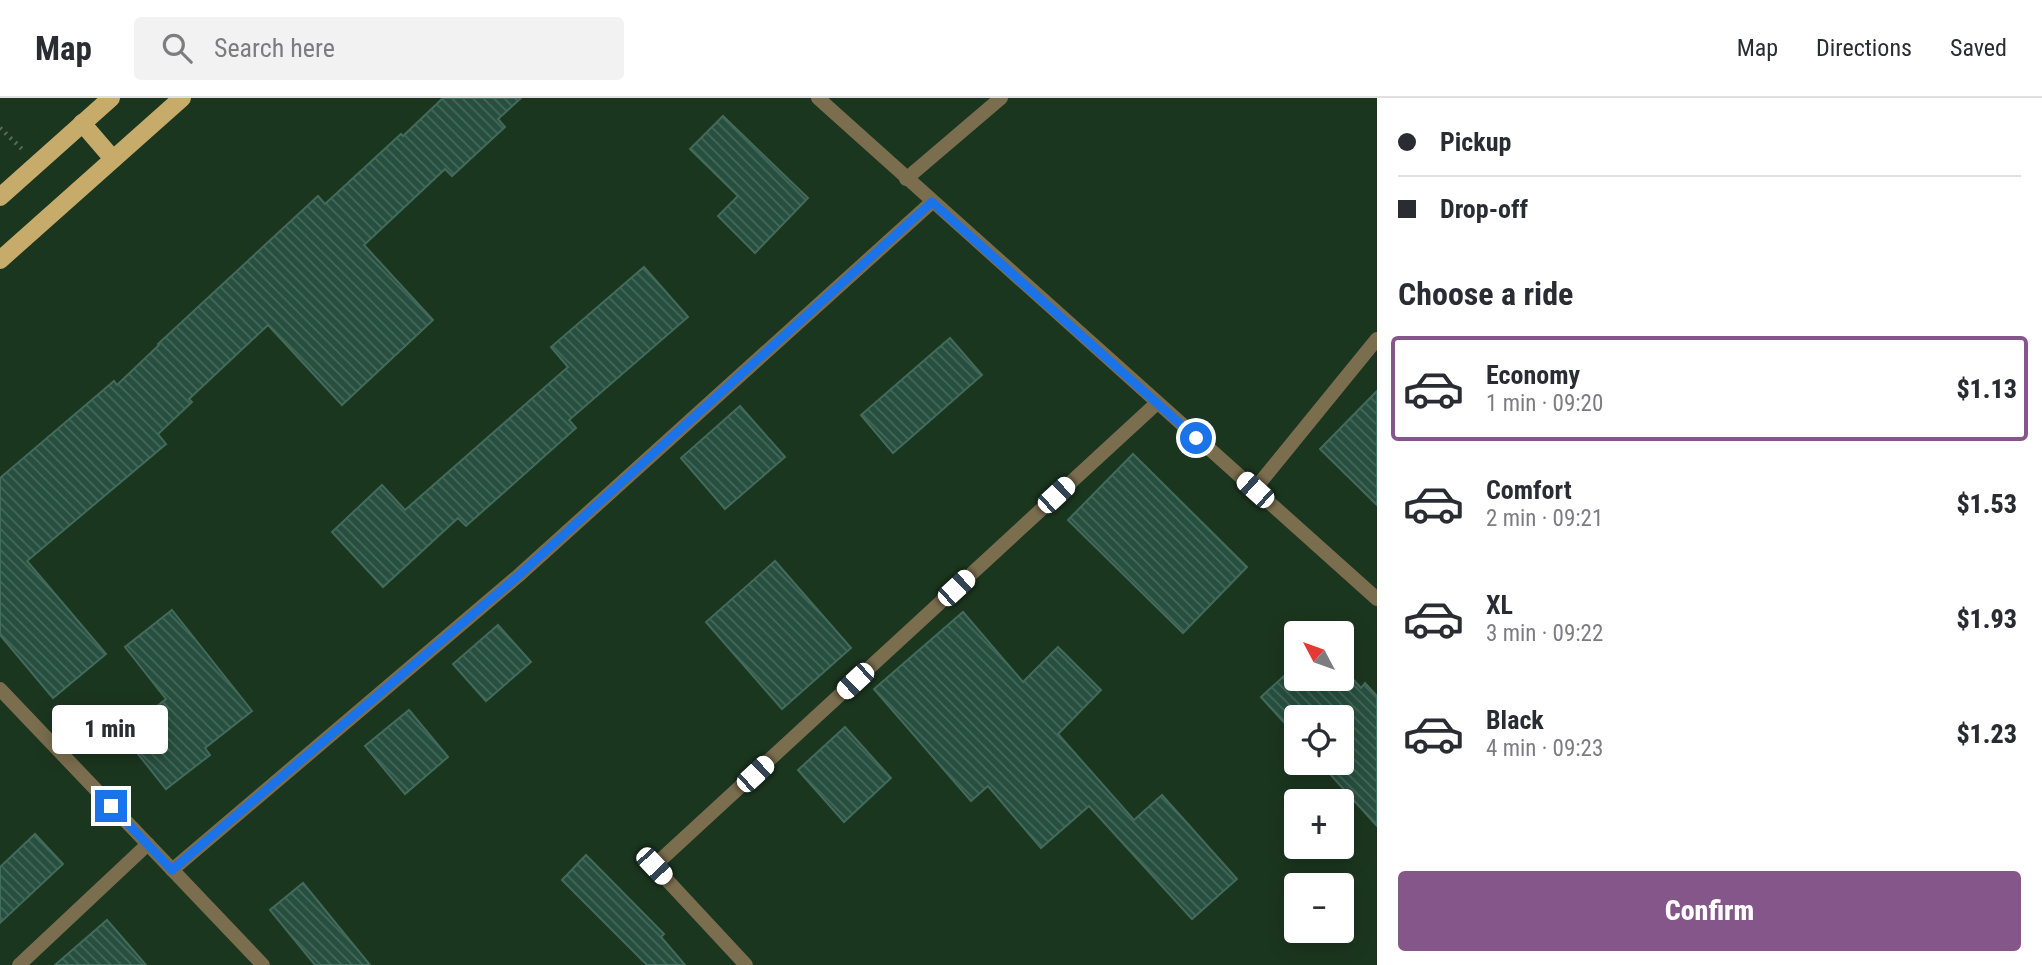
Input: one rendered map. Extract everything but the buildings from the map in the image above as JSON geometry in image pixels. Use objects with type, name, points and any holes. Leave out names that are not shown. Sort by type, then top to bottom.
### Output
[{"type":"main road","points":[[0,197],[111,98]]},
{"type":"main road","points":[[0,260],[183,98]]},
{"type":"main road","points":[[82,123],[113,159]]},
{"type":"street","points":[[818,98],[1377,599]]},
{"type":"street","points":[[906,179],[1002,98]]},
{"type":"street","points":[[172,870],[518,576],[932,202]]},
{"type":"street","points":[[1255,490],[1377,339]]},
{"type":"street","points":[[746,965],[654,866],[1157,403]]},
{"type":"street","points":[[0,689],[263,965]]},
{"type":"street","points":[[19,965],[148,844]]},
{"type":"route","points":[[111,806],[172,870],[518,576],[932,202],[1196,438]]}]
